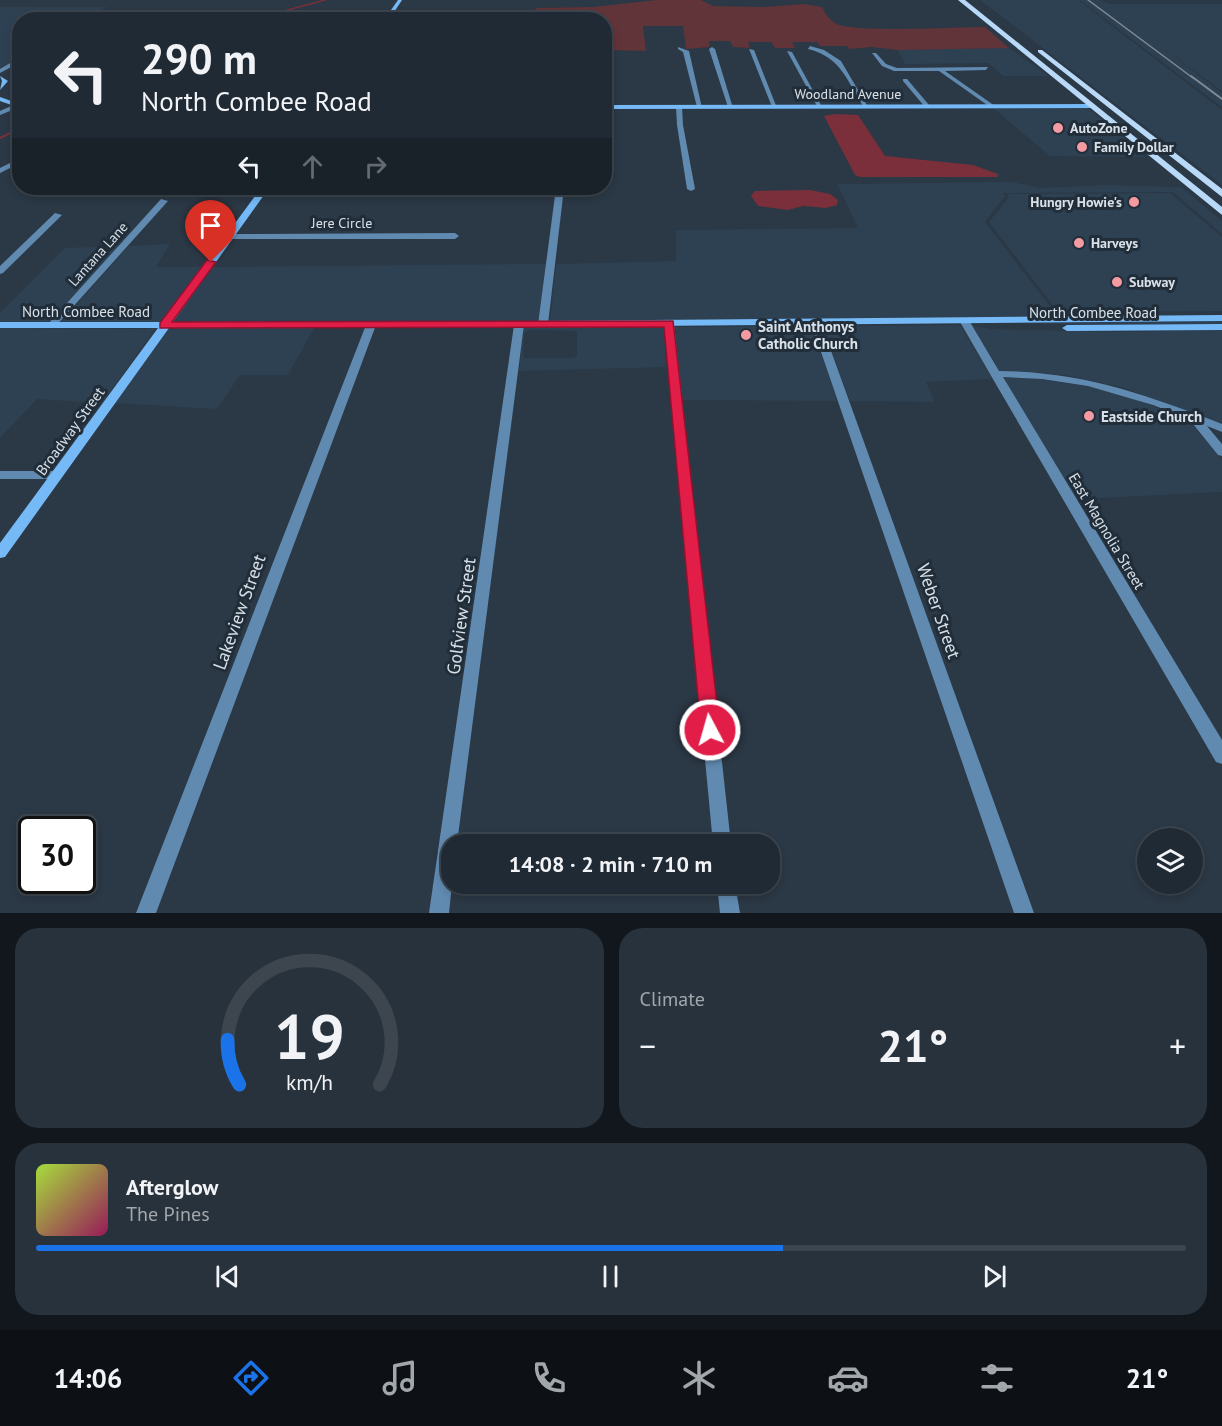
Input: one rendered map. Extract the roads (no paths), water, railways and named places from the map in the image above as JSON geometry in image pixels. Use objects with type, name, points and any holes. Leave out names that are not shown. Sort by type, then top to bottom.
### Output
[{"type":"main road","points":[[960,0],[1222,212]]},
{"type":"main road","points":[[976,13],[985,8]]},
{"type":"main road","points":[[976,13],[998,19],[991,21],[991,25]]},
{"type":"main road","points":[[1035,48],[1222,196]]},
{"type":"main road","points":[[1088,88],[1097,102],[1092,106]]},
{"type":"main road","points":[[1092,106],[1144,132]]},
{"type":"main road","points":[[1160,162],[1189,176],[1212,194],[1222,196]]},
{"type":"street","points":[[680,48],[686,51],[700,107]]},
{"type":"street","points":[[810,48],[825,51],[837,58],[856,94],[866,106]]},
{"type":"street","points":[[712,49],[731,107]]},
{"type":"street","points":[[751,50],[776,107]]},
{"type":"street","points":[[789,52],[820,106]]},
{"type":"street","points":[[874,54],[891,69],[940,71],[986,68]]},
{"type":"street","points":[[940,71],[952,76],[992,106]]},
{"type":"street","points":[[0,78],[4,81],[0,88]]},
{"type":"street","points":[[905,80],[927,106]]},
{"type":"street","name":"Woodland Avenue","points":[[612,107],[1092,106]]},
{"type":"street","points":[[679,107],[680,125],[692,189]]},
{"type":"street","name":"Broadway Street","points":[[0,553],[260,195]]},
{"type":"street","points":[[543,324],[559,195]]},
{"type":"street","name":"Lantana Lane","points":[[51,326],[164,201]]},
{"type":"street","points":[[0,271],[58,215]]},
{"type":"street","name":"Jere Circle","points":[[229,237],[455,236]]},
{"type":"street","name":"North Combee Road","points":[[0,325],[519,325],[1222,318]]},
{"type":"street","name":"North Combee Road","points":[[964,322],[991,326],[1222,327]]},
{"type":"street","name":"East Magnolia Street","points":[[964,322],[1222,756]]},
{"type":"street","name":"Weber Street","points":[[816,323],[1024,913]]},
{"type":"street","points":[[669,324],[721,834]]},
{"type":"street","name":"Lakeview Street","points":[[146,913],[371,325]]},
{"type":"street","name":"Golfview Street","points":[[439,913],[519,325]]},
{"type":"street","points":[[995,374],[1037,376],[1095,384],[1120,390],[1222,428]]},
{"type":"street","points":[[1193,417],[1222,452]]},
{"type":"street","points":[[0,475],[56,475]]},
{"type":"street","points":[[727,894],[730,913]]},
{"type":"waterway","points":[[280,12],[325,0]]},
{"type":"waterway","points":[[0,138],[12,132]]},
{"type":"railway","points":[[1088,0],[1193,78]]},
{"type":"railway","points":[[1191,76],[1222,99]]},
{"type":"place","name":"AutoZone","points":[[1058,128]]},
{"type":"place","name":"Family Dollar","points":[[1082,147]]},
{"type":"place","name":"Hungry Howie's","points":[[1134,202]]},
{"type":"place","name":"Harveys","points":[[1079,243]]},
{"type":"place","name":"Subway","points":[[1117,282]]},
{"type":"place","name":"Saint Anthonys Catholic Church","points":[[746,335]]},
{"type":"place","name":"Eastside Church","points":[[1089,416]]}]
